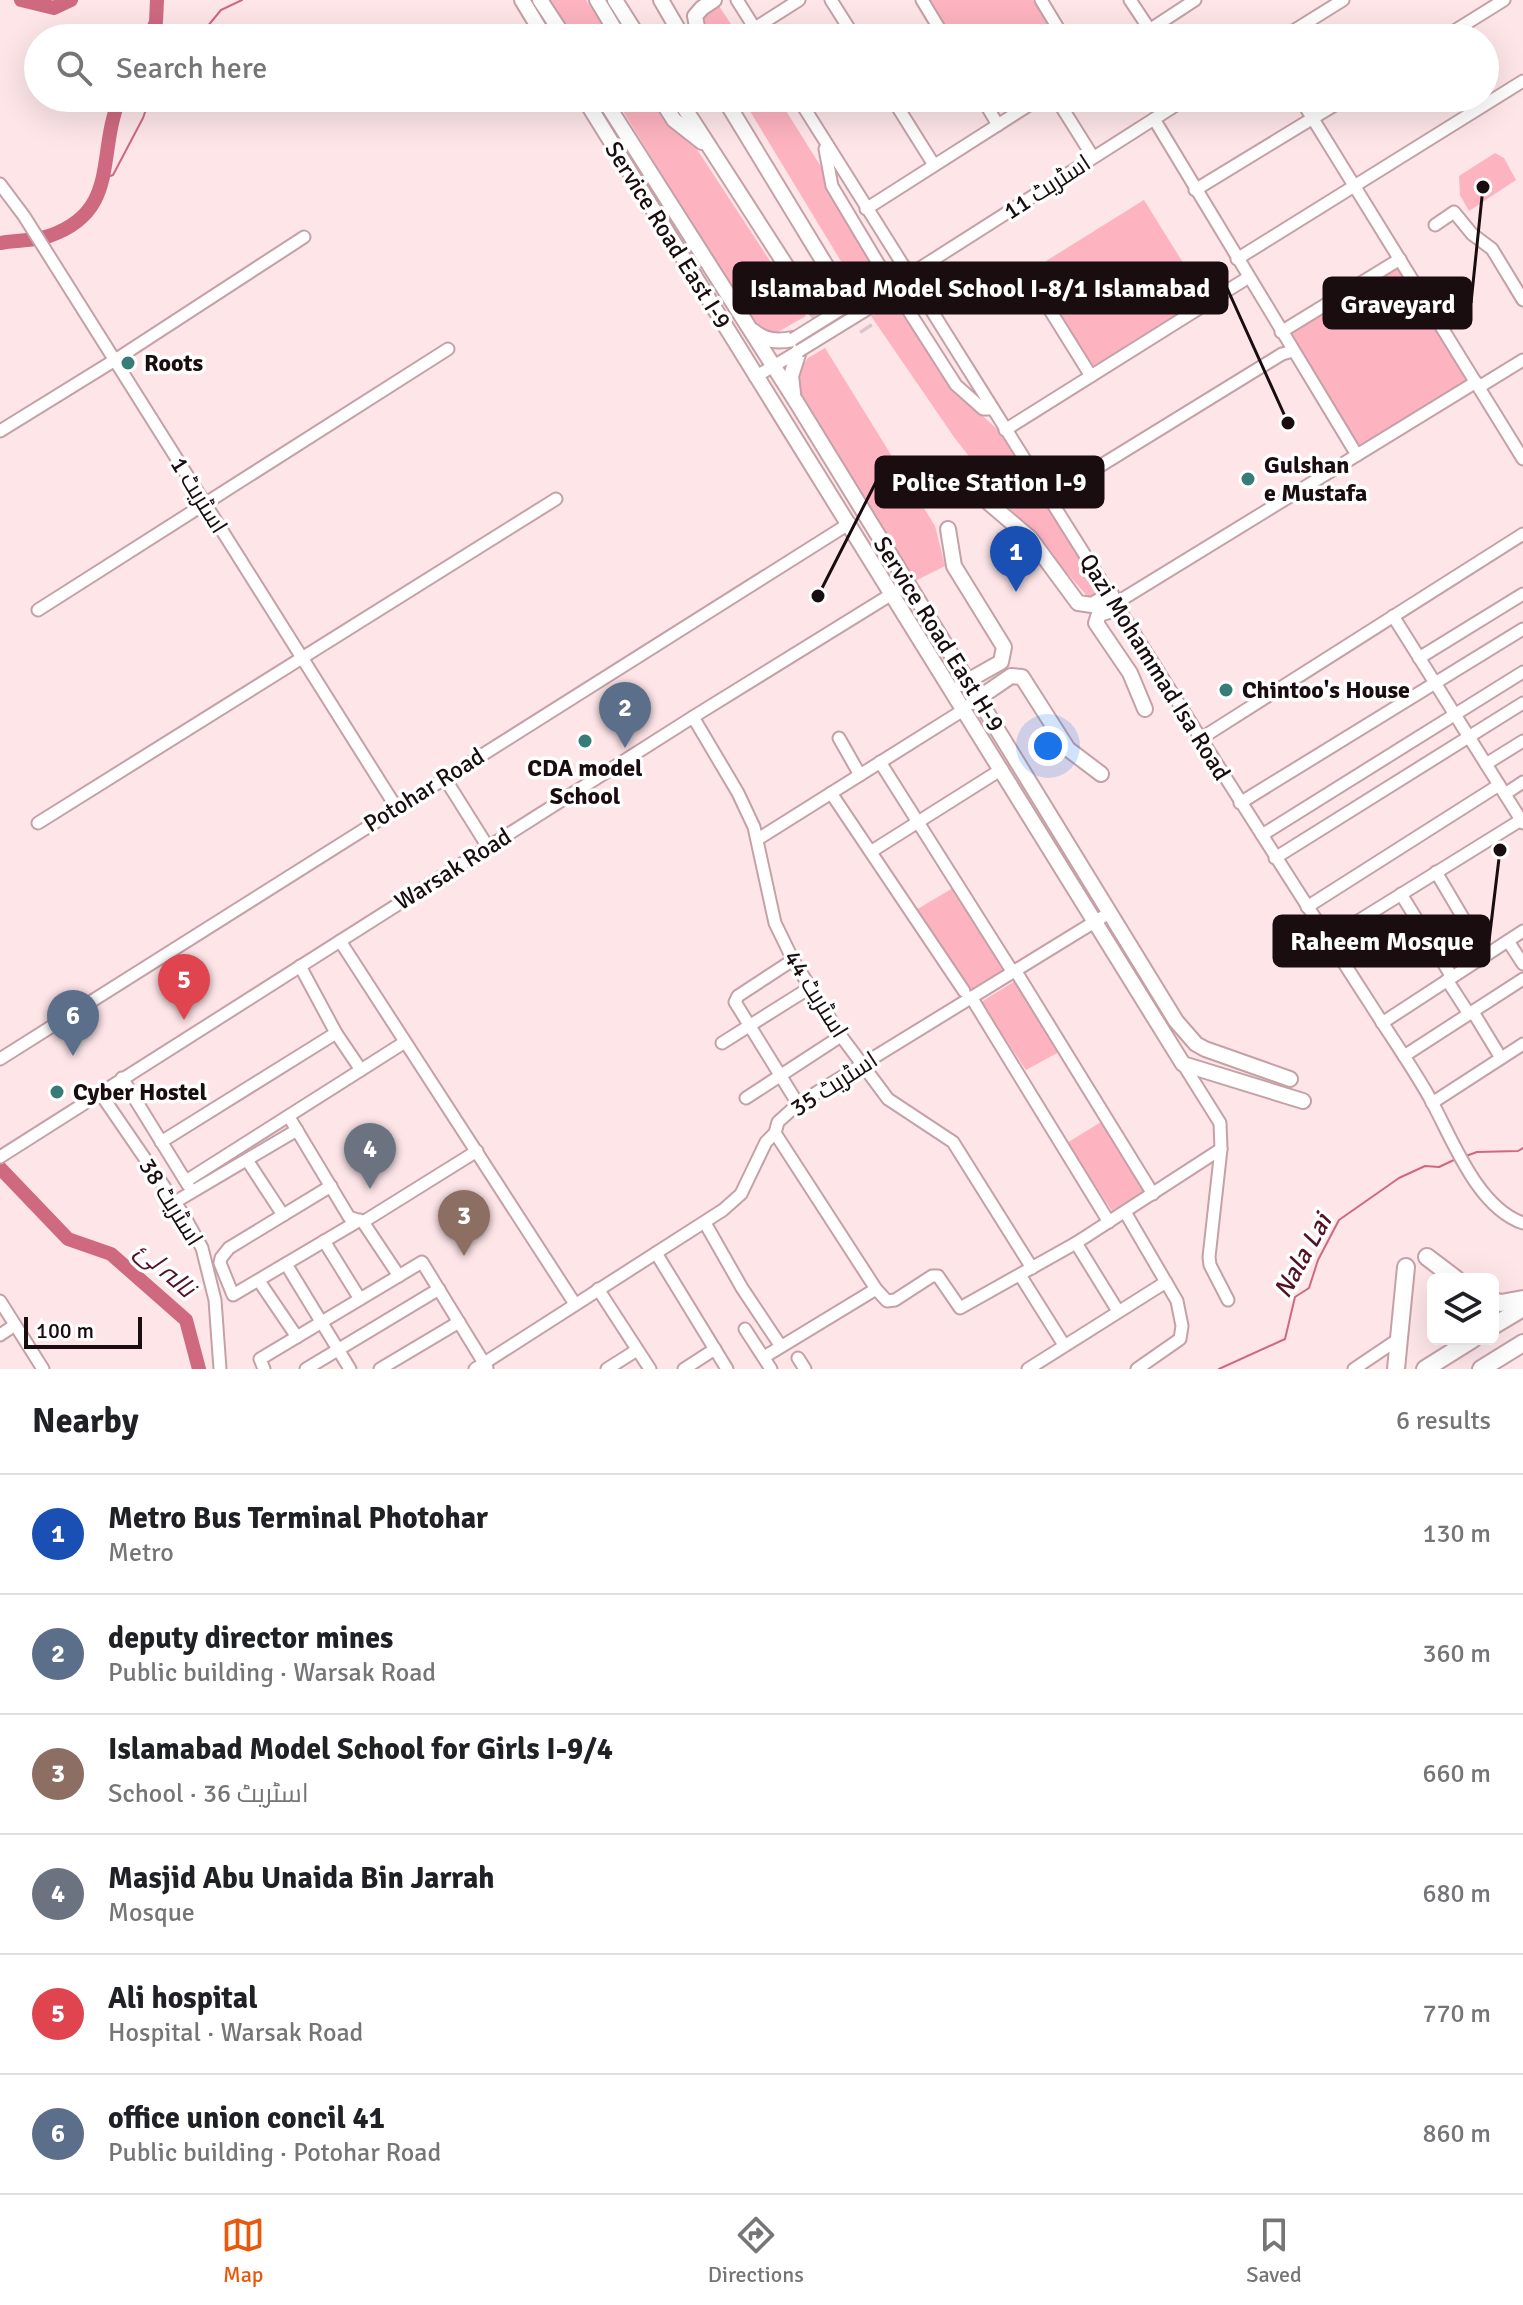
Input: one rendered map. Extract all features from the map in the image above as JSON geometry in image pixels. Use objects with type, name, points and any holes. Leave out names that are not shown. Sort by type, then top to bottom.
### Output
[{"type":"highway","points":[[1427,1257],[1448,1273]]},
{"type":"highway","points":[[1396,1369],[1406,1267]]},
{"type":"highway","points":[[1499,1302],[1523,1299]]},
{"type":"highway","points":[[1499,1322],[1523,1308]]},
{"type":"highway","points":[[1425,1369],[1463,1345]]},
{"type":"highway","points":[[1481,1369],[1518,1346]]},
{"type":"highway","points":[[1507,1369],[1518,1346]]},
{"type":"main road","points":[[522,0],[537,24]]},
{"type":"main road","points":[[540,0],[556,24]]},
{"type":"main road","points":[[597,0],[610,24]]},
{"type":"main road","points":[[615,0],[630,24]]},
{"type":"main road","points":[[661,0],[675,24]]},
{"type":"main road","points":[[696,24],[695,16],[714,0]]},
{"type":"main road","name":"Service Road East I-9","points":[[593,112],[751,371]]},
{"type":"main road","name":"Service Road East H-9","points":[[612,112],[797,403],[1176,1021],[1196,1044],[1290,1079]]},
{"type":"main road","points":[[669,112],[674,120],[712,150]]},
{"type":"main road","points":[[687,112],[812,306]]},
{"type":"main road","points":[[734,112],[842,292]]},
{"type":"main road","points":[[747,325],[767,340],[796,345],[791,376],[797,403]]},
{"type":"main road","name":"Service Road East H-9","points":[[751,371],[850,523],[1183,1064]]},
{"type":"main road","points":[[989,503],[1030,538],[1078,603],[1092,605],[1116,601]]},
{"type":"main road","points":[[948,529],[954,566],[1004,647],[1001,662],[952,690]]},
{"type":"main road","points":[[1116,601],[1099,614],[1096,623],[1130,673],[1145,709]]},
{"type":"main road","points":[[965,709],[1011,676],[1022,677],[1068,749],[1101,774]]},
{"type":"main road","points":[[1047,841],[1061,832]]},
{"type":"main road","points":[[1196,1044],[1201,1069]]},
{"type":"main road","points":[[1183,1064],[1303,1101]]},
{"type":"street","points":[[737,0],[752,24]]},
{"type":"street","points":[[769,24],[799,0]]},
{"type":"street","points":[[831,0],[846,24]]},
{"type":"street","points":[[922,0],[937,24]]},
{"type":"street","points":[[1041,0],[1056,24]]},
{"type":"street","points":[[1130,0],[1146,24]]},
{"type":"street","points":[[1159,24],[1195,0]]},
{"type":"street","points":[[1304,24],[1343,0]]},
{"type":"street","points":[[1465,24],[1504,0]]},
{"type":"street","points":[[1499,96],[1523,81]]},
{"type":"street","name":"Qazi Mohammad Isa Road","points":[[807,112],[907,277],[1404,1056],[1472,1175],[1501,1212],[1523,1223]]},
{"type":"street","points":[[901,112],[934,165]]},
{"type":"street","points":[[990,112],[998,125]]},
{"type":"street","points":[[866,209],[1018,112]]},
{"type":"street","points":[[1065,112],[1093,157]]},
{"type":"street","name":"اسٹریٹ 11","points":[[907,277],[1165,112]]},
{"type":"street","points":[[1309,112],[1523,459]]},
{"type":"street","points":[[1195,190],[1323,112]]},
{"type":"street","points":[[1237,259],[1474,112]]},
{"type":"street","points":[[1154,119],[1357,455]]},
{"type":"street","points":[[828,146],[825,149],[832,186],[888,279],[956,385],[983,409],[992,409]]},
{"type":"street","name":"اسٹریٹ 1","points":[[0,184],[24,216],[396,807]]},
{"type":"street","points":[[1435,225],[1454,212],[1472,234],[1492,249],[1523,300]]},
{"type":"street","points":[[0,431],[304,237]]},
{"type":"street","points":[[1281,332],[1400,259]]},
{"type":"street","points":[[1025,270],[1091,376]]},
{"type":"street","points":[[751,371],[877,303],[904,286],[907,277],[898,274],[888,279],[796,345]]},
{"type":"street","points":[[1005,430],[1249,277]]},
{"type":"street","points":[[38,610],[448,349]]},
{"type":"street","points":[[1048,498],[1245,376],[1282,354],[1293,351]]},
{"type":"street","points":[[1116,601],[1357,455],[1523,360]]},
{"type":"street","points":[[38,823],[556,499]]},
{"type":"street","name":"Potohar Road","points":[[0,1059],[850,523]]},
{"type":"street","points":[[1200,739],[1523,534]]},
{"type":"street","name":"Warsak Road","points":[[0,1157],[908,584]]},
{"type":"street","points":[[1419,658],[1523,594]]},
{"type":"street","points":[[1329,939],[1522,821],[1393,616]]},
{"type":"street","points":[[1240,803],[1523,629]]},
{"type":"street","points":[[1262,835],[1523,672]]},
{"type":"street","points":[[1275,858],[1523,703]]},
{"type":"street","points":[[758,839],[965,709]]},
{"type":"street","name":"اسٹریٹ 44","points":[[693,717],[738,793],[758,839],[775,923],[793,960],[841,1036],[888,1099],[953,1142],[1032,1268]]},
{"type":"street","points":[[839,738],[860,775]]},
{"type":"street","points":[[1486,764],[1523,741]]},
{"type":"street","points":[[880,762],[1153,1194]]},
{"type":"street","points":[[872,851],[1002,769]]},
{"type":"street","points":[[444,777],[488,847]]},
{"type":"street","points":[[1307,907],[1502,789],[1523,782]]},
{"type":"street","points":[[831,793],[967,994],[1109,1222]]},
{"type":"street","points":[[1436,872],[1485,955]]},
{"type":"street","points":[[1401,894],[1450,979],[1501,1058]]},
{"type":"street","name":"اسٹریٹ 35","points":[[482,1367],[723,1210],[741,1194],[778,1122],[798,1104],[967,994],[1109,913]]},
{"type":"street","points":[[1382,1023],[1523,931]]},
{"type":"street","points":[[340,941],[575,1304]]},
{"type":"street","points":[[1508,941],[1523,964]]},
{"type":"street","points":[[793,960],[736,999],[736,1005],[798,1104]]},
{"type":"street","points":[[300,966],[336,1033],[361,1070]]},
{"type":"street","points":[[1404,1056],[1523,979]]},
{"type":"street","points":[[722,1043],[811,987]]},
{"type":"street","points":[[161,1142],[336,1033]]},
{"type":"street","points":[[746,1098],[841,1036]]},
{"type":"street","points":[[175,1202],[189,1186],[405,1042]]},
{"type":"street","points":[[1432,1103],[1523,1044]]},
{"type":"street","points":[[1183,1064],[1220,1123],[1221,1149],[1209,1257],[1228,1300]]},
{"type":"street","points":[[122,1078],[189,1186]]},
{"type":"street","name":"اسٹریٹ 38","points":[[100,1093],[175,1202],[202,1248],[215,1300],[220,1369]]},
{"type":"street","points":[[289,1117],[349,1217],[361,1221],[399,1276]]},
{"type":"street","points":[[189,1186],[247,1160],[297,1130]]},
{"type":"street","points":[[775,1133],[876,1289],[887,1301],[891,1302],[932,1276],[938,1276],[960,1308],[1076,1243],[1221,1149]]},
{"type":"street","points":[[331,1186],[229,1248],[221,1258],[224,1277],[233,1295],[477,1151]]},
{"type":"street","points":[[247,1160],[283,1215]]},
{"type":"street","points":[[1125,1212],[1181,1314],[1180,1339],[1137,1369]]},
{"type":"street","points":[[705,1223],[742,1288],[780,1345]]},
{"type":"street","points":[[324,1241],[360,1299]]},
{"type":"street","points":[[1076,1243],[1118,1311]]},
{"type":"street","points":[[656,1253],[727,1369]]},
{"type":"street","points":[[264,1369],[260,1359],[422,1262],[482,1367]]},
{"type":"street","points":[[286,1264],[350,1369]]},
{"type":"street","points":[[1020,1275],[1064,1345]]},
{"type":"street","points":[[259,1281],[297,1337]]},
{"type":"street","points":[[1028,1369],[1166,1282]]},
{"type":"street","points":[[306,1369],[439,1289]]},
{"type":"street","points":[[598,1289],[650,1369]]},
{"type":"street","points":[[764,1357],[876,1289]]},
{"type":"street","points":[[0,1301],[43,1369]]},
{"type":"street","points":[[380,1369],[459,1322]]},
{"type":"street","points":[[0,1335],[15,1325]]},
{"type":"street","points":[[745,1329],[771,1369]]},
{"type":"street","points":[[1354,1369],[1400,1338]]},
{"type":"street","points":[[684,1369],[715,1349]]},
{"type":"street","points":[[607,1369],[637,1350]]},
{"type":"shaded area","points":[[550,0],[586,0],[601,24],[565,24]]},
{"type":"shaded area","points":[[927,0],[1033,0],[1048,24],[942,24]]},
{"type":"shaded area","points":[[719,6],[731,24],[704,24],[705,12]]},
{"type":"shaded area","points":[[624,112],[660,112],[667,123],[696,148],[806,316],[776,333],[756,329]]},
{"type":"shaded area","points":[[750,112],[787,112],[823,170],[871,261],[868,279],[856,286]]},
{"type":"shaded area","points":[[1495,153],[1504,158],[1516,180],[1469,211],[1460,195],[1459,176]]},
{"type":"shaded area","points":[[1144,200],[1205,298],[1091,371],[1030,271]]},
{"type":"shaded area","points":[[1400,259],[1472,379],[1357,451],[1281,332]]},
{"type":"shaded area","points":[[885,309],[901,313],[953,389],[997,429],[1103,592],[1088,597],[1007,505],[954,437],[871,316]]},
{"type":"shaded area","points":[[825,348],[935,526],[945,566],[913,582],[802,399],[796,374],[808,358]]},
{"type":"shaded area","points":[[953,888],[1006,970],[968,991],[916,910]]},
{"type":"shaded area","points":[[1015,981],[1059,1052],[1026,1070],[981,1002]]},
{"type":"shaded area","points":[[1101,1122],[1145,1193],[1112,1211],[1067,1143]]},
{"type":"waterway","name":"نالہ لئ","points":[[21,0],[54,8],[71,0]]},
{"type":"waterway","name":"نالہ لئ","points":[[155,24],[157,0]]},
{"type":"waterway","points":[[210,24],[221,10],[242,0]]},
{"type":"waterway","name":"نالہ لئ","points":[[0,243],[49,236],[72,225],[87,212],[97,196],[102,179],[115,112]]},
{"type":"waterway","points":[[104,178],[113,175],[145,112]]},
{"type":"waterway","name":"Nala Lai","points":[[1466,1156],[1477,1152],[1518,1151],[1523,1148]]},
{"type":"waterway","name":"Nala Lai","points":[[1219,1369],[1285,1339],[1295,1297],[1309,1288],[1318,1260],[1339,1220],[1399,1178],[1425,1166],[1439,1167],[1456,1159]]},
{"type":"waterway","name":"نالہ لئ","points":[[0,1168],[68,1239],[111,1254],[186,1320],[199,1369]]},
{"type":"tunnel","points":[[842,292],[867,330]]},
{"type":"tunnel","points":[[812,306],[834,341]]},
{"type":"place","name":"Graveyard","points":[[1483,187]]},
{"type":"place","name":"Roots","points":[[128,363]]},
{"type":"place","name":"Islamabad Model School I-8/1 Islamabad","points":[[1288,423]]},
{"type":"place","name":"Gulshan e Mustafa","points":[[1248,479]]},
{"type":"place","name":"Metro Bus Terminal Photohar","points":[[1016,592]]},
{"type":"place","name":"Police Station I-9","points":[[818,596]]},
{"type":"place","name":"Chintoo's House","points":[[1226,690]]},
{"type":"place","name":"CDA model School","points":[[585,741]]},
{"type":"place","name":"deputy director mines","points":[[625,748]]},
{"type":"place","name":"Raheem Mosque","points":[[1500,850]]},
{"type":"place","name":"Ali hospital","points":[[184,1020]]},
{"type":"place","name":"office union concil 41","points":[[73,1056]]},
{"type":"place","name":"Cyber Hostel","points":[[57,1092]]},
{"type":"place","name":"Masjid Abu Unaida Bin Jarrah","points":[[370,1189]]},
{"type":"place","name":"Islamabad Model School for Girls I-9/4","points":[[464,1256]]}]
